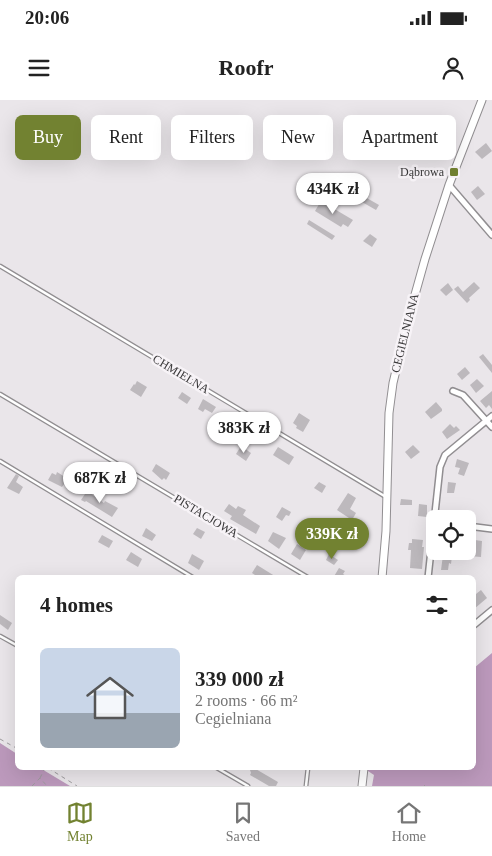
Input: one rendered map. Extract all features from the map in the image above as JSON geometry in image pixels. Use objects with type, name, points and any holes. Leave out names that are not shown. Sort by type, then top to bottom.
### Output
[{"type":"street","name":"CEGIELNIANA","points":[[382,575],[387,498],[389,413],[393,383],[417,286],[449,185],[482,100]]},
{"type":"street","points":[[449,185],[492,235]]},
{"type":"street","points":[[453,392],[463,395],[492,427]]},
{"type":"street","points":[[435,510],[440,467],[445,455],[492,416]]},
{"type":"street","points":[[476,527],[492,529]]},
{"type":"street","points":[[428,575],[430,560]]},
{"type":"street","points":[[476,623],[492,610]]},
{"type":"street","points":[[362,786],[364,770]]},
{"type":"lane","name":"CHMIELNA","points":[[0,266],[387,498]]},
{"type":"lane","name":"PISTACJOWA","points":[[0,394],[304,575]]},
{"type":"lane","points":[[0,461],[189,575]]},
{"type":"lane","points":[[0,636],[15,644]]},
{"type":"lane","points":[[220,770],[248,786]]},
{"type":"lane","points":[[306,786],[308,770]]},
{"type":"path","points":[[0,738],[15,747]]},
{"type":"path","points":[[32,786],[46,770]]},
{"type":"path","points":[[50,770],[77,786]]},
{"type":"path","points":[[40,778],[46,786]]},
{"type":"shaded area","points":[[492,653],[492,786],[372,786],[374,775],[368,770],[476,770],[476,666]]},
{"type":"shaded area","points":[[0,743],[15,753],[15,770],[43,770],[70,786],[0,786]]},
{"type":"building","points":[[486,143],[492,151],[482,159],[475,152]]},
{"type":"building","points":[[478,186],[485,194],[477,200],[471,192]]},
{"type":"building","points":[[365,197],[379,205],[376,210],[362,202]]},
{"type":"building","points":[[321,201],[353,220],[348,227],[343,224],[341,227],[315,211]]},
{"type":"building","points":[[309,220],[335,236],[332,240],[307,224]]},
{"type":"building","points":[[370,234],[377,239],[372,247],[363,241]]},
{"type":"building","points":[[474,282],[480,288],[469,298],[470,300],[467,303],[454,289],[458,286],[463,292]]},
{"type":"building","points":[[448,283],[453,290],[446,296],[440,290]]},
{"type":"building","points":[[483,354],[492,365],[492,373],[479,357]]},
{"type":"building","points":[[465,367],[470,373],[462,380],[457,374]]},
{"type":"building","points":[[477,379],[484,386],[476,393],[470,385]]},
{"type":"building","points":[[137,381],[147,387],[141,397],[130,390]]},
{"type":"building","points":[[492,391],[492,409],[489,405],[486,408],[480,401]]},
{"type":"building","points":[[182,392],[191,398],[187,404],[178,398]]},
{"type":"building","points":[[203,399],[216,407],[212,413],[205,409],[203,412],[198,409]]},
{"type":"building","points":[[436,402],[442,411],[431,419],[425,412]]},
{"type":"building","points":[[299,413],[310,420],[303,432],[296,428],[297,426],[293,423]]},
{"type":"building","points":[[450,424],[460,430],[447,439],[442,432]]},
{"type":"building","points":[[413,445],[420,452],[411,459],[405,452]]},
{"type":"building","points":[[241,446],[251,453],[246,461],[236,454]]},
{"type":"building","points":[[278,447],[294,457],[289,465],[273,455]]},
{"type":"building","points":[[457,459],[469,463],[464,476],[458,474],[460,468],[455,467]]},
{"type":"building","points":[[156,464],[170,473],[166,480],[164,478],[162,480],[152,471]]},
{"type":"building","points":[[57,472],[67,480],[62,487],[48,480],[52,473],[56,475]]},
{"type":"building","points":[[16,474],[19,476],[16,482],[23,487],[19,494],[7,488]]},
{"type":"building","points":[[319,482],[326,486],[322,493],[314,488]]},
{"type":"building","points":[[448,482],[456,483],[454,493],[447,493]]},
{"type":"building","points":[[87,491],[104,503],[105,501],[118,508],[112,517],[86,501],[81,500]]},
{"type":"building","points":[[348,493],[356,498],[350,509],[356,513],[352,520],[337,510]]},
{"type":"building","points":[[401,499],[412,500],[412,505],[400,505]]},
{"type":"building","points":[[229,504],[236,509],[238,506],[246,510],[243,515],[260,526],[256,534],[230,519],[232,516],[224,511]]},
{"type":"building","points":[[419,504],[427,505],[426,517],[418,516]]},
{"type":"building","points":[[282,507],[291,512],[282,521],[276,517]]},
{"type":"building","points":[[146,528],[156,535],[152,541],[142,536]]},
{"type":"building","points":[[197,528],[205,532],[201,539],[193,534]]},
{"type":"building","points":[[273,532],[286,538],[279,549],[268,541]]},
{"type":"building","points":[[102,535],[113,541],[109,548],[98,542]]},
{"type":"building","points":[[412,539],[423,540],[422,569],[410,568],[411,550],[408,550]]},
{"type":"building","points":[[476,540],[482,541],[481,557],[476,557]]},
{"type":"building","points":[[297,544],[306,550],[300,560],[291,554]]},
{"type":"building","points":[[131,552],[142,559],[138,567],[126,560]]},
{"type":"building","points":[[192,554],[204,561],[199,570],[188,563]]},
{"type":"building","points":[[329,554],[338,560],[334,565],[326,560]]},
{"type":"building","points":[[442,560],[452,560],[448,570],[441,570]]},
{"type":"building","points":[[257,565],[273,575],[255,575],[252,573]]},
{"type":"building","points":[[339,568],[345,571],[343,574],[344,575],[335,575]]},
{"type":"building","points":[[481,590],[487,598],[476,607],[476,594]]},
{"type":"building","points":[[0,615],[12,623],[8,630],[0,624]]},
{"type":"building","points":[[250,770],[257,770],[278,782],[276,786],[269,786],[250,775]]},
{"type":"place","name":"Dąbrowa","points":[[454,172]]}]
